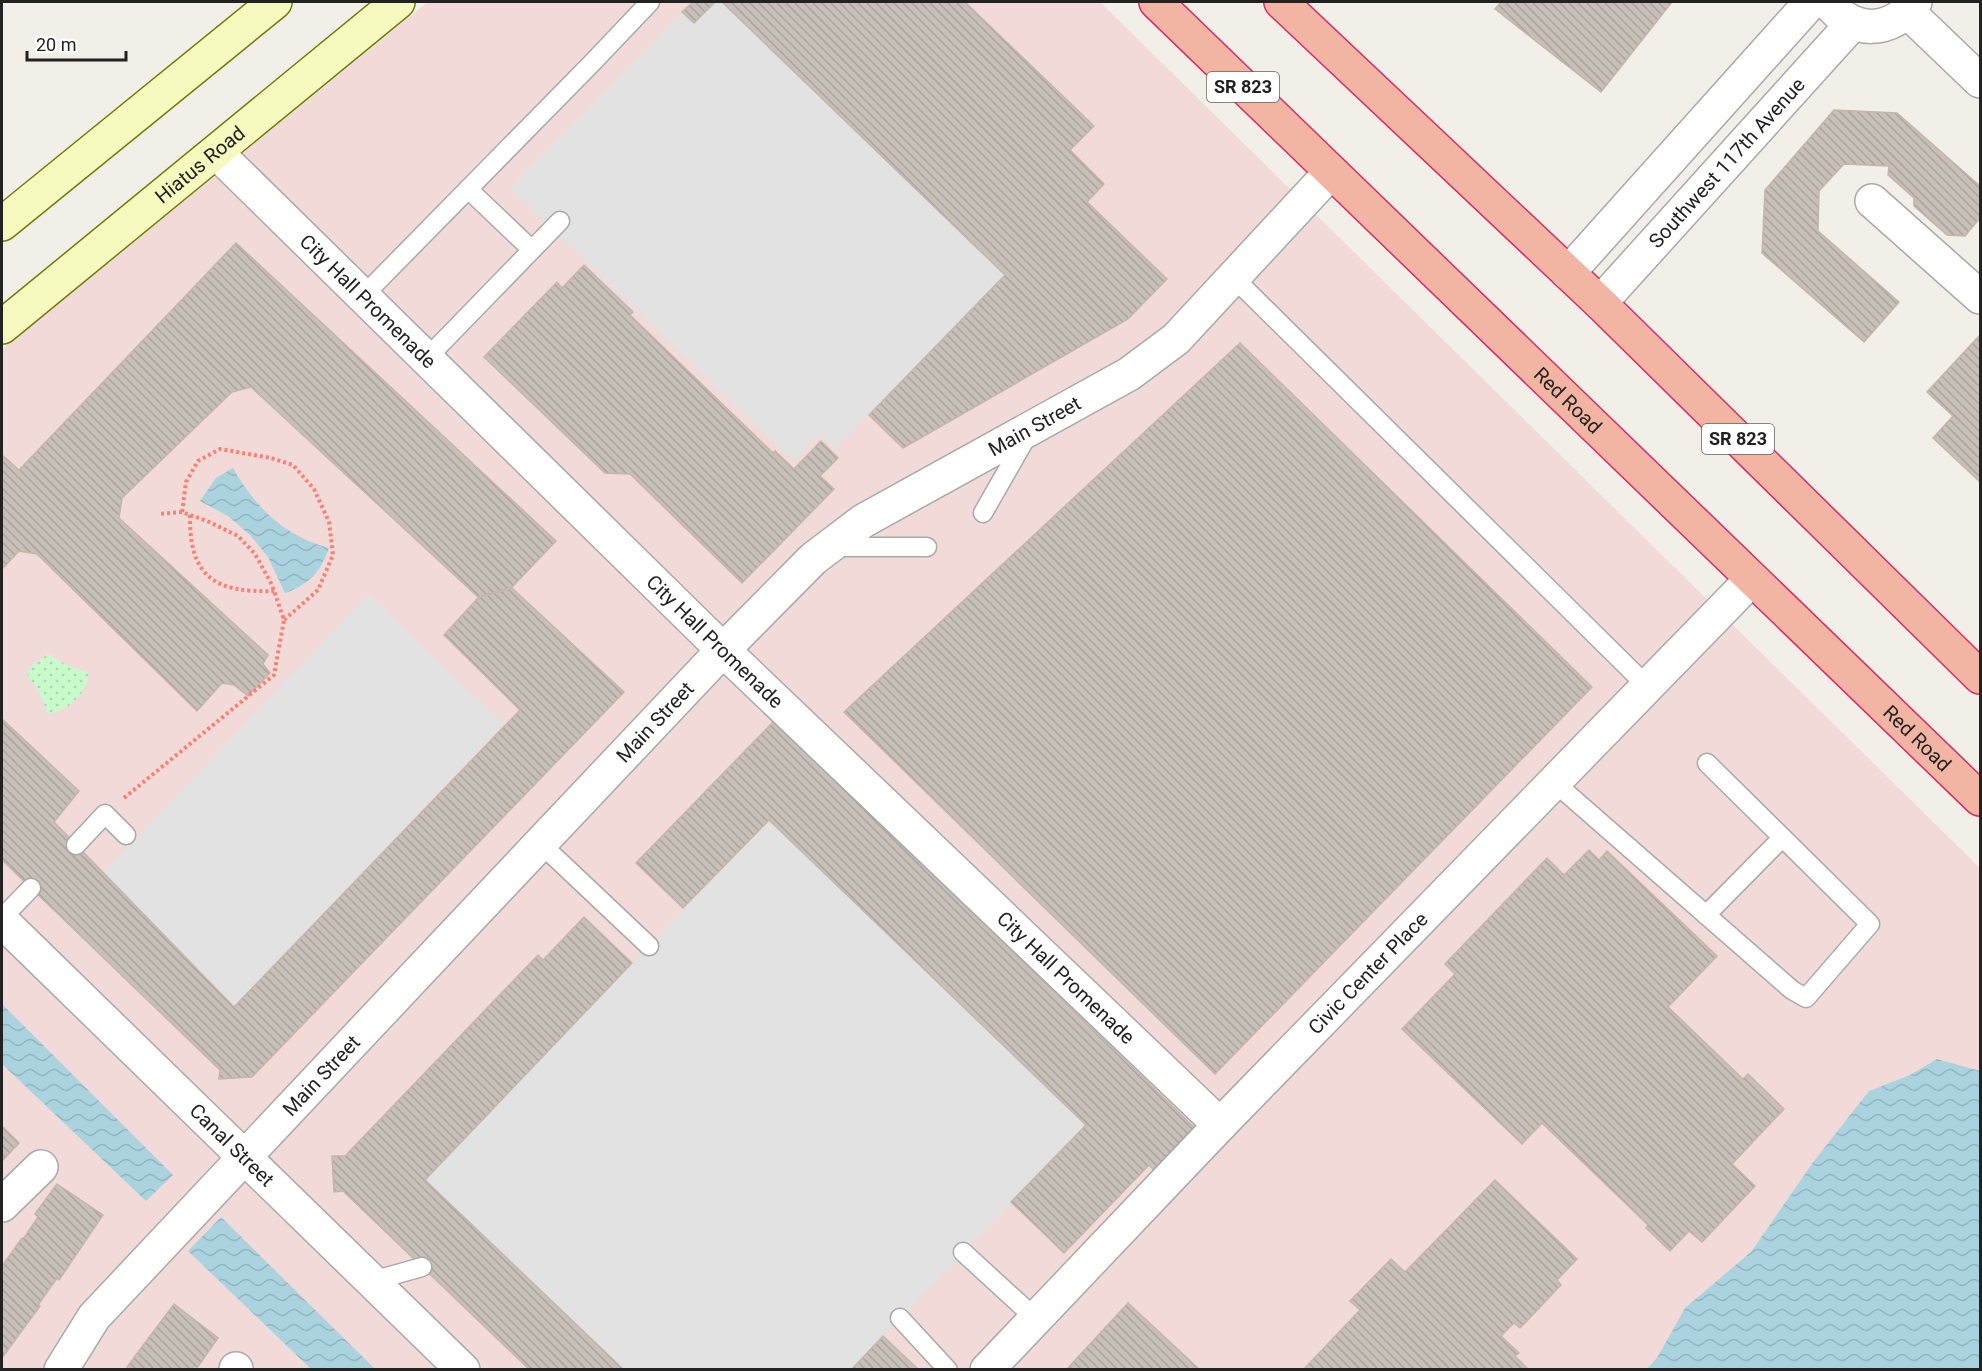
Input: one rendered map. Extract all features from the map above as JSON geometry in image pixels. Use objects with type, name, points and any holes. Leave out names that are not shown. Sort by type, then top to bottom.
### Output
[{"type":"highway","name":"Red Road","points":[[1156,2],[1980,799]]},
{"type":"highway","name":"SR 823","points":[[1281,2],[1600,303],[1980,677]]},
{"type":"main road","points":[[2,224],[275,2]]},
{"type":"main road","name":"Hiatus Road","points":[[2,327],[398,2]]},
{"type":"street","points":[[1568,273],[1811,2]]},
{"type":"street","points":[[1828,2],[1842,18],[1868,27],[1882,26],[1896,21],[1911,7],[1980,81]]},
{"type":"street","name":"Southwest 117th Avenue","points":[[1600,303],[1853,23]]},
{"type":"street","name":"City Hall Promenade","points":[[216,152],[723,650],[1220,1125]]},
{"type":"street","name":"Main Street","points":[[61,1370],[94,1317],[723,650],[813,559],[863,521],[1130,374],[1176,339],[1330,172]]},
{"type":"street","points":[[1872,201],[1980,297]]},
{"type":"street","name":"Civic Center Place","points":[[987,1370],[1220,1125],[1752,579]]},
{"type":"street","name":"Canal Street","points":[[2,919],[463,1370]]},
{"type":"street","points":[[2,1205],[41,1167]]},
{"type":"lane","points":[[363,296],[650,2]]},
{"type":"lane","points":[[468,189],[531,249]]},
{"type":"lane","points":[[426,358],[560,221]]},
{"type":"lane","points":[[1233,277],[1648,687]]},
{"type":"lane","points":[[983,513],[1030,429]]},
{"type":"lane","points":[[830,547],[927,547]]},
{"type":"lane","points":[[1554,782],[1792,990],[1806,998],[1870,924],[1707,763]]},
{"type":"lane","points":[[76,845],[105,814],[126,835]]},
{"type":"lane","points":[[1706,915],[1782,838]]},
{"type":"lane","points":[[540,843],[649,946]]},
{"type":"lane","points":[[2,919],[31,888]]},
{"type":"lane","points":[[963,1252],[1035,1318]]},
{"type":"lane","points":[[372,1281],[422,1267]]},
{"type":"lane","points":[[900,1318],[948,1370]]},
{"type":"path","points":[[182,512],[186,482],[198,461],[220,449],[272,458],[293,465],[314,489],[329,522],[333,555],[318,590],[284,620]]},
{"type":"path","points":[[105,814],[274,675],[284,620],[274,591],[255,554],[238,536],[182,512],[159,514]]},
{"type":"path","points":[[190,515],[194,558],[206,575],[226,586],[251,591],[274,591]]},
{"type":"shaded area","points":[[428,2],[1100,2],[1980,868],[1980,1369],[2,1370],[2,349]]},
{"type":"shaded area","points":[[715,2],[722,2],[1005,275],[835,449],[820,435],[793,461],[510,188],[682,12],[694,23]]},
{"type":"shaded area","points":[[368,594],[503,724],[234,1007],[103,873]]},
{"type":"shaded area","points":[[769,820],[1086,1125],[851,1369],[624,1369],[425,1180]]},
{"type":"green space","points":[[48,654],[69,666],[89,673],[80,695],[70,705],[48,714],[38,689],[27,676],[31,666]]},
{"type":"water","points":[[233,468],[251,495],[272,518],[298,536],[329,548],[318,570],[301,586],[285,593],[268,557],[250,535],[228,516],[200,501],[216,478]]},
{"type":"water","points":[[2,1004],[173,1175],[146,1201],[2,1064]]},
{"type":"water","points":[[1937,1059],[1980,1071],[1980,1369],[1647,1369],[1657,1358],[1685,1308],[1751,1252],[1814,1161],[1869,1091],[1910,1075]]},
{"type":"water","points":[[221,1217],[375,1369],[311,1369],[188,1251]]},
{"type":"building","points":[[693,2],[715,2],[694,23],[682,12]]},
{"type":"building","points":[[722,2],[965,2],[1094,126],[1070,150],[1104,184],[1087,202],[1167,279],[1128,319],[903,448],[869,415],[1005,275]]},
{"type":"building","points":[[1501,2],[1672,2],[1601,92],[1495,9]]},
{"type":"building","points":[[1834,110],[1897,113],[1980,186],[1980,218],[1965,236],[1947,235],[1914,206],[1914,198],[1888,175],[1889,166],[1844,164],[1819,191],[1818,231],[1899,302],[1864,342],[1762,253],[1765,190]]},
{"type":"building","points":[[236,243],[556,541],[512,587],[478,597],[251,387],[232,392],[122,498],[119,518],[268,655],[263,664],[270,673],[248,696],[234,685],[222,683],[197,711],[37,554],[19,551],[2,569],[2,455],[19,470]]},
{"type":"building","points":[[584,265],[633,312],[630,315],[773,453],[775,451],[794,469],[821,441],[838,458],[820,476],[834,489],[742,583],[630,474],[605,473],[484,357],[557,282],[562,288]]},
{"type":"building","points":[[1980,335],[1980,482],[1933,438],[1953,416],[1927,392]]},
{"type":"building","points":[[1240,343],[1592,687],[1215,1074],[844,712]]},
{"type":"building","points":[[512,588],[624,692],[252,1077],[219,1079],[220,1070],[2,860],[2,719],[79,791],[54,822],[234,1007],[520,710],[444,635],[478,598]]},
{"type":"building","points":[[774,721],[1199,1132],[1158,1174],[1149,1165],[1064,1253],[1011,1202],[1086,1125],[769,820],[683,908],[636,863]]},
{"type":"building","points":[[1589,850],[1599,860],[1607,851],[1717,956],[1668,1007],[1743,1079],[1748,1074],[1784,1109],[1732,1164],[1755,1186],[1702,1242],[1689,1231],[1670,1251],[1646,1228],[1648,1225],[1542,1123],[1522,1144],[1402,1029],[1455,974],[1445,964],[1547,858],[1564,875]]},
{"type":"building","points":[[584,917],[632,963],[425,1180],[624,1370],[530,1370],[343,1191],[334,1192],[332,1156],[345,1156],[538,955],[543,960]]},
{"type":"building","points":[[2,1126],[19,1143],[2,1161]]},
{"type":"building","points":[[1495,1180],[1577,1259],[1557,1280],[1561,1285],[1520,1328],[1514,1323],[1501,1336],[1519,1353],[1515,1356],[1529,1370],[1303,1370],[1360,1310],[1350,1301],[1391,1259],[1405,1272]]},
{"type":"building","points":[[57,1184],[103,1215],[2,1358],[2,1266],[24,1238],[38,1217],[35,1214]]},
{"type":"building","points":[[1128,1303],[1200,1370],[1066,1370]]},
{"type":"building","points":[[174,1304],[218,1338],[197,1368],[194,1366],[191,1370],[128,1370],[127,1367]]},
{"type":"building","points":[[883,1336],[919,1370],[851,1370]]}]
